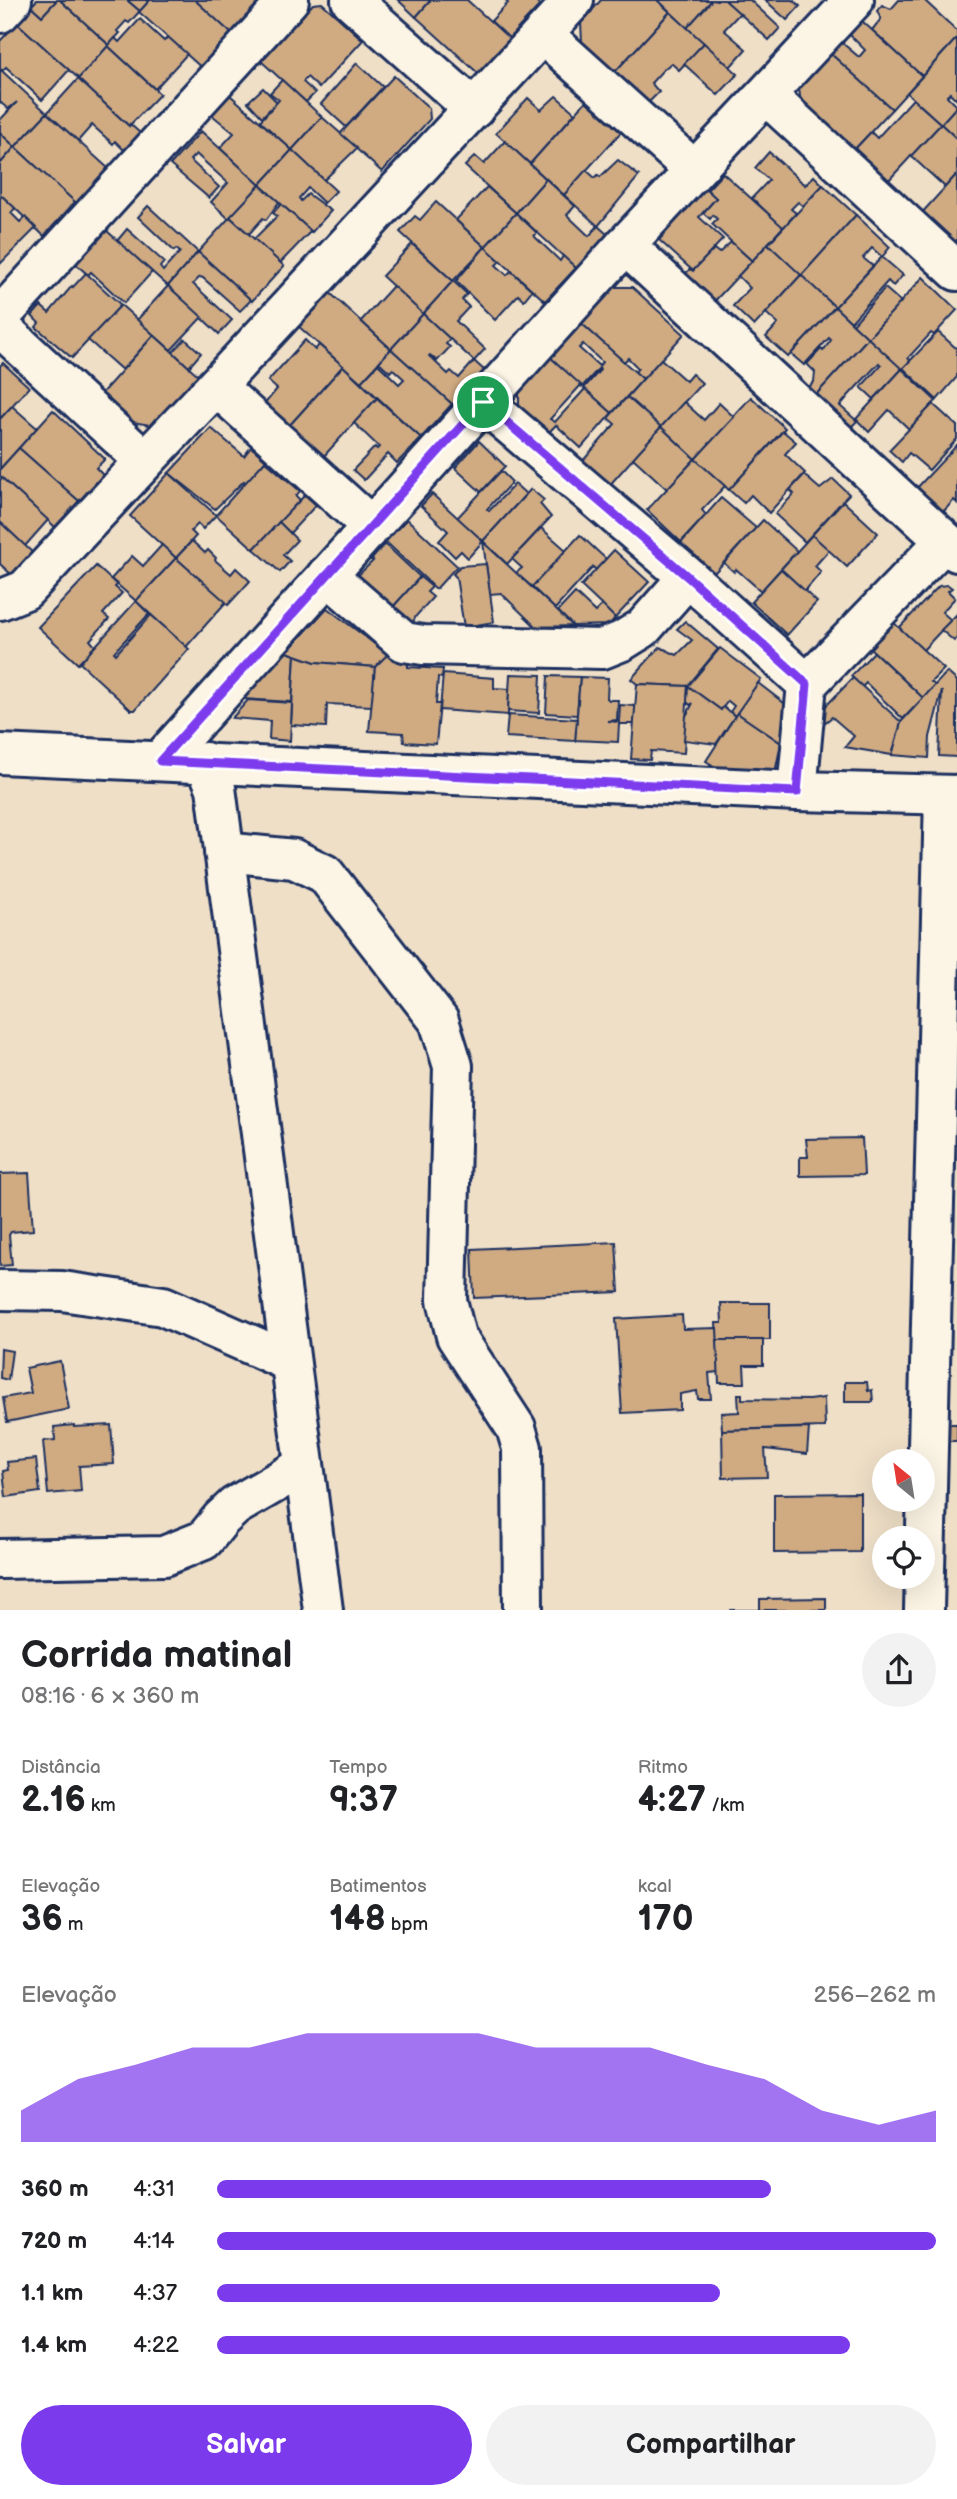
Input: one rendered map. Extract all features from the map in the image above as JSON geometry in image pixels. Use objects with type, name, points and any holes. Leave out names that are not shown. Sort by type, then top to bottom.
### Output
[{"type":"street","points":[[0,13],[12,0]]},
{"type":"street","points":[[0,317],[289,0]]},
{"type":"street","points":[[351,0],[474,109]]},
{"type":"street","points":[[0,600],[25,590],[574,0]]},
{"type":"street","points":[[160,761],[370,525],[694,170],[854,0]]},
{"type":"street","points":[[543,34],[694,170]]},
{"type":"street","points":[[766,95],[957,271]]},
{"type":"street","points":[[625,246],[951,546],[807,684],[797,792]]},
{"type":"street","points":[[0,327],[145,461]]},
{"type":"street","points":[[216,386],[370,525]]},
{"type":"street","points":[[483,402],[688,577],[807,684]]},
{"type":"street","points":[[327,575],[404,642],[423,645],[602,649],[643,628],[688,577]]},
{"type":"street","points":[[0,754],[797,792],[951,795],[948,968],[924,1610]]},
{"type":"street","points":[[205,762],[216,788],[323,1610]]},
{"type":"street","points":[[223,852],[294,859],[325,874],[439,1021],[453,1066],[447,1300],[456,1336],[516,1428],[522,1448],[523,1610]]},
{"type":"street","points":[[0,1290],[62,1291],[163,1306],[290,1362]]},
{"type":"street","points":[[0,1559],[164,1556],[204,1540],[220,1519],[235,1506],[304,1466]]},
{"type":"building","points":[[37,0],[57,0],[42,16],[31,6]]},
{"type":"building","points":[[57,0],[109,45],[79,79],[16,22],[31,6],[42,16]]},
{"type":"building","points":[[60,0],[127,0],[140,11],[129,23],[126,21],[109,45]]},
{"type":"building","points":[[127,0],[150,0],[140,11]]},
{"type":"building","points":[[150,0],[195,0],[234,35],[203,69],[139,12]]},
{"type":"building","points":[[195,0],[261,0],[231,33]]},
{"type":"building","points":[[398,0],[431,0],[416,17]]},
{"type":"building","points":[[431,0],[467,0],[511,40],[479,74],[416,17]]},
{"type":"building","points":[[505,0],[535,0],[540,5],[509,38],[491,21],[508,3]]},
{"type":"building","points":[[601,0],[657,0],[670,12],[614,73],[582,42],[581,23]]},
{"type":"building","points":[[658,0],[712,0],[687,28]]},
{"type":"building","points":[[712,0],[725,0],[740,13],[724,30],[746,49],[730,67],[687,28]]},
{"type":"building","points":[[725,0],[750,0],[780,28],[769,40]]},
{"type":"building","points":[[765,0],[793,0],[800,6],[787,20]]},
{"type":"building","points":[[899,0],[924,0],[957,31],[957,38],[922,76],[872,30],[881,19],[877,11],[882,5],[891,9]]},
{"type":"building","points":[[322,3],[363,40],[319,88],[307,77],[303,82],[315,93],[306,102],[261,61],[313,4]]},
{"type":"building","points":[[670,12],[704,43],[679,70],[671,63],[662,71],[651,83],[659,92],[647,104],[614,73]]},
{"type":"building","points":[[140,19],[164,41],[168,37],[187,54],[155,89],[108,46],[115,38],[119,42]]},
{"type":"building","points":[[862,21],[922,76],[892,109],[831,54],[841,42],[859,57],[865,50],[849,34]]},
{"type":"building","points":[[17,23],[69,70],[42,100],[6,67],[2,71],[0,69],[0,41]]},
{"type":"building","points":[[957,38],[957,100],[950,93],[947,96],[957,106],[941,124],[907,93]]},
{"type":"building","points":[[704,43],[738,74],[718,95],[684,64]]},
{"type":"building","points":[[108,46],[160,94],[129,126],[78,79]]},
{"type":"building","points":[[831,54],[892,109],[853,151],[801,104],[799,88]]},
{"type":"building","points":[[357,63],[383,87],[346,127],[321,104]]},
{"type":"building","points":[[0,69],[47,113],[15,147],[0,133],[0,120],[17,102],[8,109],[0,102]]},
{"type":"building","points":[[394,76],[429,108],[430,119],[382,172],[340,134]]},
{"type":"building","points":[[78,79],[141,134],[125,151],[92,125],[78,141],[47,113]]},
{"type":"building","points":[[282,80],[322,117],[292,150],[260,121],[279,100],[270,93]]},
{"type":"building","points":[[263,88],[277,102],[262,117],[248,102]]},
{"type":"building","points":[[230,95],[292,150],[260,185],[220,148],[234,133],[212,115]]},
{"type":"building","points":[[556,96],[575,113],[530,164],[496,133],[528,98],[541,110]]},
{"type":"building","points":[[913,99],[941,124],[887,182],[853,151],[871,132],[877,138]]},
{"type":"building","points":[[586,101],[621,132],[564,195],[530,164]]},
{"type":"building","points":[[957,106],[957,139],[941,124]]},
{"type":"building","points":[[47,113],[109,169],[77,204],[15,147]]},
{"type":"building","points":[[322,117],[357,148],[324,180],[292,150]]},
{"type":"building","points":[[941,124],[957,139],[957,174],[945,187],[911,156]]},
{"type":"building","points":[[201,131],[260,185],[229,219],[211,202],[228,183],[196,154],[190,160],[219,187],[209,198],[170,165]]},
{"type":"building","points":[[0,133],[15,147],[0,164]]},
{"type":"building","points":[[505,141],[546,179],[516,213],[465,166],[475,156],[484,164]]},
{"type":"building","points":[[15,147],[75,202],[44,236],[0,194],[0,164]]},
{"type":"building","points":[[292,150],[336,191],[324,203],[308,188],[299,198],[301,201],[308,194],[331,211],[312,232],[260,185]]},
{"type":"building","points":[[769,152],[805,185],[814,176],[823,185],[803,206],[798,202],[791,209],[796,213],[783,228],[752,198],[769,180],[755,168]]},
{"type":"building","points":[[618,160],[639,176],[598,226],[564,195],[586,170],[595,178],[598,175],[600,177]]},
{"type":"building","points":[[723,173],[783,227],[752,261],[712,224],[717,219],[713,215],[710,219],[703,213],[716,198],[707,190]]},
{"type":"building","points":[[957,174],[957,240],[953,245],[920,215]]},
{"type":"building","points":[[546,179],[575,206],[567,215],[589,236],[598,226],[608,235],[577,269],[516,213]]},
{"type":"building","points":[[260,185],[279,202],[266,220],[263,218],[249,234],[230,217]]},
{"type":"building","points":[[823,185],[856,215],[801,276],[768,244]]},
{"type":"building","points":[[487,187],[516,213],[485,247],[456,220]]},
{"type":"building","points":[[705,188],[716,198],[699,217],[723,239],[693,271],[659,240]]},
{"type":"building","points":[[2,196],[15,208],[11,213],[20,222],[25,217],[36,228],[0,264],[0,198]]},
{"type":"building","points":[[436,202],[485,247],[453,281],[400,232],[415,216],[420,220]]},
{"type":"building","points":[[281,204],[311,231],[280,263],[254,239],[277,216],[273,213]]},
{"type":"building","points":[[148,206],[198,252],[168,286],[117,241],[127,229],[164,262],[160,267],[163,271],[180,252],[176,249],[174,251],[138,217]]},
{"type":"building","points":[[516,213],[537,233],[534,236],[560,261],[563,256],[576,268],[545,301],[485,247]]},
{"type":"building","points":[[856,215],[890,247],[882,257],[872,248],[863,258],[873,266],[835,307],[801,276]]},
{"type":"building","points":[[230,217],[284,266],[252,301],[198,252]]},
{"type":"building","points":[[106,230],[152,272],[124,303],[91,272],[88,275],[76,264]]},
{"type":"building","points":[[731,242],[752,261],[710,306],[680,279],[690,269],[693,271],[714,249],[719,253]]},
{"type":"building","points":[[412,244],[453,281],[423,314],[382,276]]},
{"type":"building","points":[[768,244],[801,275],[754,326],[733,306],[750,288],[738,276]]},
{"type":"building","points":[[485,247],[500,261],[496,265],[507,275],[511,271],[532,290],[524,300],[518,295],[495,320],[456,281]]},
{"type":"building","points":[[198,252],[251,300],[240,311],[203,278],[200,277],[193,284],[232,320],[219,334],[168,286]]},
{"type":"building","points":[[882,257],[903,275],[893,286],[888,281],[851,322],[835,307]]},
{"type":"building","points":[[86,273],[121,305],[72,358],[36,327],[39,323],[32,316],[41,306],[49,313]]},
{"type":"building","points":[[801,275],[835,307],[788,357],[766,337],[778,324],[766,313]]},
{"type":"building","points":[[923,277],[957,310],[908,358],[911,361],[902,370],[868,338]]},
{"type":"building","points":[[453,281],[467,294],[462,300],[469,307],[456,321],[485,349],[474,361],[423,314]]},
{"type":"building","points":[[168,286],[202,317],[171,350],[137,320]]},
{"type":"building","points":[[393,286],[423,314],[391,349],[361,321]]},
{"type":"building","points":[[614,287],[632,287],[684,334],[643,379],[635,372],[638,368],[628,358],[624,362],[581,323]]},
{"type":"building","points":[[885,288],[901,302],[868,338],[853,324]]},
{"type":"building","points":[[328,291],[391,349],[361,382],[297,325]]},
{"type":"building","points":[[121,305],[154,335],[122,370],[88,340]]},
{"type":"building","points":[[835,307],[868,338],[813,398],[807,389],[814,382],[815,372],[807,364],[821,349],[823,351],[831,340],[829,338],[804,365],[791,354]]},
{"type":"building","points":[[423,314],[450,339],[446,344],[450,347],[437,361],[429,356],[448,374],[451,371],[459,378],[474,361],[485,371],[453,405],[391,349]]},
{"type":"building","points":[[581,323],[643,379],[612,413],[584,388],[599,368],[582,387],[550,357]],"holes":[[[583,344],[602,362],[599,366],[579,348]]]},
{"type":"building","points":[[938,332],[957,349],[957,377],[937,400],[903,368]]},
{"type":"building","points":[[154,335],[198,375],[157,420],[150,425],[132,424],[100,395]]},
{"type":"building","points":[[868,338],[902,369],[874,399],[861,387],[881,365],[879,363],[849,395],[840,406],[857,421],[849,429],[813,398]]},
{"type":"building","points":[[185,339],[201,353],[189,367],[173,352]]},
{"type":"building","points":[[305,340],[315,350],[319,345],[343,366],[289,426],[262,407],[277,389],[268,381]]},
{"type":"building","points":[[391,349],[452,404],[421,438],[361,382],[378,364],[399,384],[404,379],[379,362]]},
{"type":"building","points":[[550,357],[581,385],[550,419],[555,422],[585,389],[612,413],[581,448],[556,425],[547,434],[519,408],[519,391]]},
{"type":"building","points":[[661,359],[686,381],[692,374],[702,383],[661,427],[627,397]]},
{"type":"building","points":[[3,363],[29,387],[0,419],[0,366]]},
{"type":"building","points":[[343,366],[377,398],[323,457],[289,426]]},
{"type":"building","points":[[902,369],[936,401],[909,429],[889,410],[869,432],[856,419]]},
{"type":"building","points":[[627,397],[661,427],[607,488],[581,463],[615,424],[608,418]]},
{"type":"building","points":[[751,397],[785,428],[729,490],[695,459]]},
{"type":"building","points":[[377,398],[421,438],[397,463],[388,454],[364,480],[353,470],[375,447],[379,447],[354,423]]},
{"type":"building","points":[[684,402],[704,420],[719,403],[734,417],[695,459],[661,427]]},
{"type":"building","points":[[933,404],[957,426],[957,439],[929,470],[909,453],[902,462],[889,450]]},
{"type":"building","points":[[12,406],[37,428],[0,469],[0,419]]},
{"type":"building","points":[[53,410],[105,459],[96,468],[103,475],[79,501],[19,448]]},
{"type":"building","points":[[661,427],[695,459],[667,489],[633,458]]},
{"type":"building","points":[[211,428],[244,456],[251,447],[266,460],[246,483],[244,481],[215,509],[169,473]]},
{"type":"building","points":[[783,431],[796,442],[785,454],[805,473],[769,513],[751,495],[744,503],[729,490]]},
{"type":"building","points":[[479,441],[505,466],[481,492],[455,468]]},
{"type":"building","points":[[957,445],[957,503],[954,500],[942,513],[915,490]]},
{"type":"building","points":[[19,448],[79,501],[55,527],[0,476],[0,469]]},
{"type":"building","points":[[695,459],[725,486],[702,510],[706,515],[681,542],[647,510]]},
{"type":"building","points":[[265,461],[300,491],[296,496],[300,500],[254,549],[216,515]]},
{"type":"building","points":[[501,471],[512,482],[487,509],[489,511],[515,484],[526,494],[483,541],[457,518]]},
{"type":"building","points":[[169,473],[216,515],[203,529],[198,524],[191,531],[196,536],[176,558],[130,516]]},
{"type":"building","points":[[804,475],[820,489],[833,479],[849,494],[805,542],[775,514],[794,494],[790,490]]},
{"type":"building","points":[[2,478],[48,520],[25,546],[0,522]]},
{"type":"building","points":[[531,489],[544,500],[540,504],[551,517],[507,564],[483,541]]},
{"type":"building","points":[[432,494],[483,541],[468,558],[461,551],[455,557],[439,541],[448,531],[421,506]]},
{"type":"building","points":[[305,495],[316,505],[290,533],[279,522]]},
{"type":"building","points":[[721,498],[756,528],[714,573],[681,543]]},
{"type":"building","points":[[843,501],[878,533],[847,567],[812,535]]},
{"type":"building","points":[[407,519],[457,566],[436,589],[385,541]]},
{"type":"building","points":[[763,520],[797,551],[761,591],[736,569],[734,572],[724,563]]},
{"type":"building","points":[[0,522],[34,554],[13,576],[0,564]]},
{"type":"building","points":[[279,522],[297,540],[283,555],[290,561],[280,572],[254,549]]},
{"type":"building","points":[[541,528],[566,550],[532,587],[516,573],[522,568],[512,559]]},
{"type":"building","points":[[580,535],[606,559],[596,570],[593,567],[555,609],[532,587]]},
{"type":"building","points":[[812,535],[829,550],[815,566],[821,572],[805,591],[781,569]]},
{"type":"building","points":[[192,541],[205,553],[208,550],[231,574],[236,568],[250,581],[228,605],[176,558]]},
{"type":"building","points":[[483,542],[573,626],[536,627],[501,593],[490,594]]},
{"type":"building","points":[[385,544],[420,577],[393,607],[353,580],[373,561],[371,560]]},
{"type":"building","points":[[162,545],[176,558],[136,601],[111,579],[132,556],[143,566]]},
{"type":"building","points":[[614,550],[649,582],[615,618],[581,586]]},
{"type":"building","points":[[176,558],[226,602],[186,647],[136,601]]},
{"type":"building","points":[[486,564],[494,622],[464,627],[456,577],[453,574],[460,566]]},
{"type":"building","points":[[96,566],[122,593],[103,614],[109,619],[90,640],[95,646],[78,664],[38,627]]},
{"type":"building","points":[[781,569],[817,602],[787,635],[751,602]]},
{"type":"building","points":[[420,577],[432,587],[427,592],[433,597],[412,624],[393,607]]},
{"type":"building","points":[[948,585],[952,588],[948,591],[955,598],[942,612],[951,620],[923,650],[899,628],[939,586]]},
{"type":"building","points":[[575,593],[595,612],[602,605],[615,618],[609,625],[573,626],[558,611]]},
{"type":"building","points":[[136,601],[149,614],[114,652],[116,654],[151,615],[189,649],[135,710],[131,710],[80,663]]},
{"type":"building","points":[[327,608],[388,654],[387,656],[375,667],[315,662],[287,652]]},
{"type":"building","points":[[957,614],[957,638],[954,641],[941,630]]},
{"type":"building","points":[[685,621],[718,649],[688,686],[637,684],[631,679],[660,647],[677,655],[692,640],[677,629]]},
{"type":"building","points":[[893,622],[944,669],[931,682],[936,686],[924,699],[870,648]]},
{"type":"building","points":[[720,648],[761,679],[735,716],[730,712],[734,706],[728,701],[721,710],[688,686]]},
{"type":"building","points":[[287,652],[295,655],[292,702],[242,699]]},
{"type":"building","points":[[874,652],[923,698],[903,719],[866,683],[862,687],[851,676]]},
{"type":"building","points":[[295,655],[315,662],[375,667],[372,706],[327,704],[326,727],[291,725]]},
{"type":"building","points":[[387,655],[408,663],[408,667],[443,669],[442,678],[438,677],[436,704],[440,704],[436,744],[404,742],[403,733],[369,731],[375,667]]},
{"type":"building","points":[[947,672],[957,681],[957,757],[939,756],[942,691],[930,737],[929,758],[892,755],[901,722]]},
{"type":"building","points":[[443,674],[494,678],[494,688],[509,689],[508,715],[440,710]]},
{"type":"building","points":[[510,674],[541,675],[539,713],[508,711]]},
{"type":"building","points":[[548,676],[580,677],[577,715],[546,713]]},
{"type":"building","points":[[580,677],[608,678],[607,698],[618,700],[617,720],[607,721],[619,722],[620,705],[636,706],[634,724],[619,724],[618,742],[575,740]]},
{"type":"building","points":[[853,678],[901,722],[892,755],[845,747],[854,736],[832,717],[823,724],[820,719],[819,715],[823,709]]},
{"type":"building","points":[[758,683],[784,703],[789,701],[781,743],[737,713]]},
{"type":"building","points":[[637,684],[688,686],[684,753],[651,751],[650,760],[631,759]]},
{"type":"building","points":[[688,686],[721,710],[723,707],[735,716],[716,744],[684,740],[686,716],[693,703],[690,705],[687,702]]},
{"type":"building","points":[[248,700],[292,703],[290,741],[269,739],[270,721],[232,718]]},
{"type":"building","points":[[737,713],[781,743],[775,773],[722,771],[706,761]]},
{"type":"building","points":[[508,715],[577,719],[575,741],[506,737]]},
{"type":"building","points":[[862,1138],[864,1175],[800,1176],[800,1157],[808,1157],[806,1139]]},
{"type":"building","points":[[29,1173],[33,1230],[11,1232],[12,1265],[0,1266],[0,1174]]},
{"type":"building","points":[[616,1242],[619,1292],[474,1298],[472,1249]]},
{"type":"building","points":[[721,1303],[770,1303],[770,1340],[717,1340],[716,1323],[722,1323]]},
{"type":"building","points":[[682,1315],[683,1329],[717,1328],[719,1372],[709,1373],[711,1399],[698,1399],[697,1391],[680,1394],[680,1410],[622,1413],[616,1319]]},
{"type":"building","points":[[717,1340],[763,1340],[763,1365],[744,1365],[745,1383],[719,1383]]},
{"type":"building","points":[[1,1349],[12,1351],[8,1380],[0,1378]]},
{"type":"building","points":[[60,1361],[69,1409],[7,1422],[3,1398],[31,1393],[26,1368]]},
{"type":"building","points":[[845,1382],[867,1382],[868,1391],[872,1390],[873,1402],[845,1402]]},
{"type":"building","points":[[738,1394],[742,1394],[742,1399],[824,1398],[825,1427],[722,1430],[721,1413],[739,1412]]},
{"type":"building","points":[[949,1424],[957,1424],[957,1441],[948,1441]]},
{"type":"building","points":[[111,1425],[114,1464],[79,1466],[81,1491],[48,1494],[43,1441],[55,1440],[54,1427]]},
{"type":"building","points":[[809,1428],[807,1454],[765,1449],[767,1477],[723,1478],[722,1430]]},
{"type":"building","points":[[36,1459],[40,1492],[6,1497],[3,1471],[8,1470],[7,1462]]},
{"type":"building","points":[[860,1493],[860,1552],[774,1553],[774,1494]]},
{"type":"building","points":[[826,1598],[826,1610],[760,1610],[760,1599]]},
{"type":"route","points":[[483,402],[688,577],[807,684],[797,792],[160,761],[483,402]]}]
